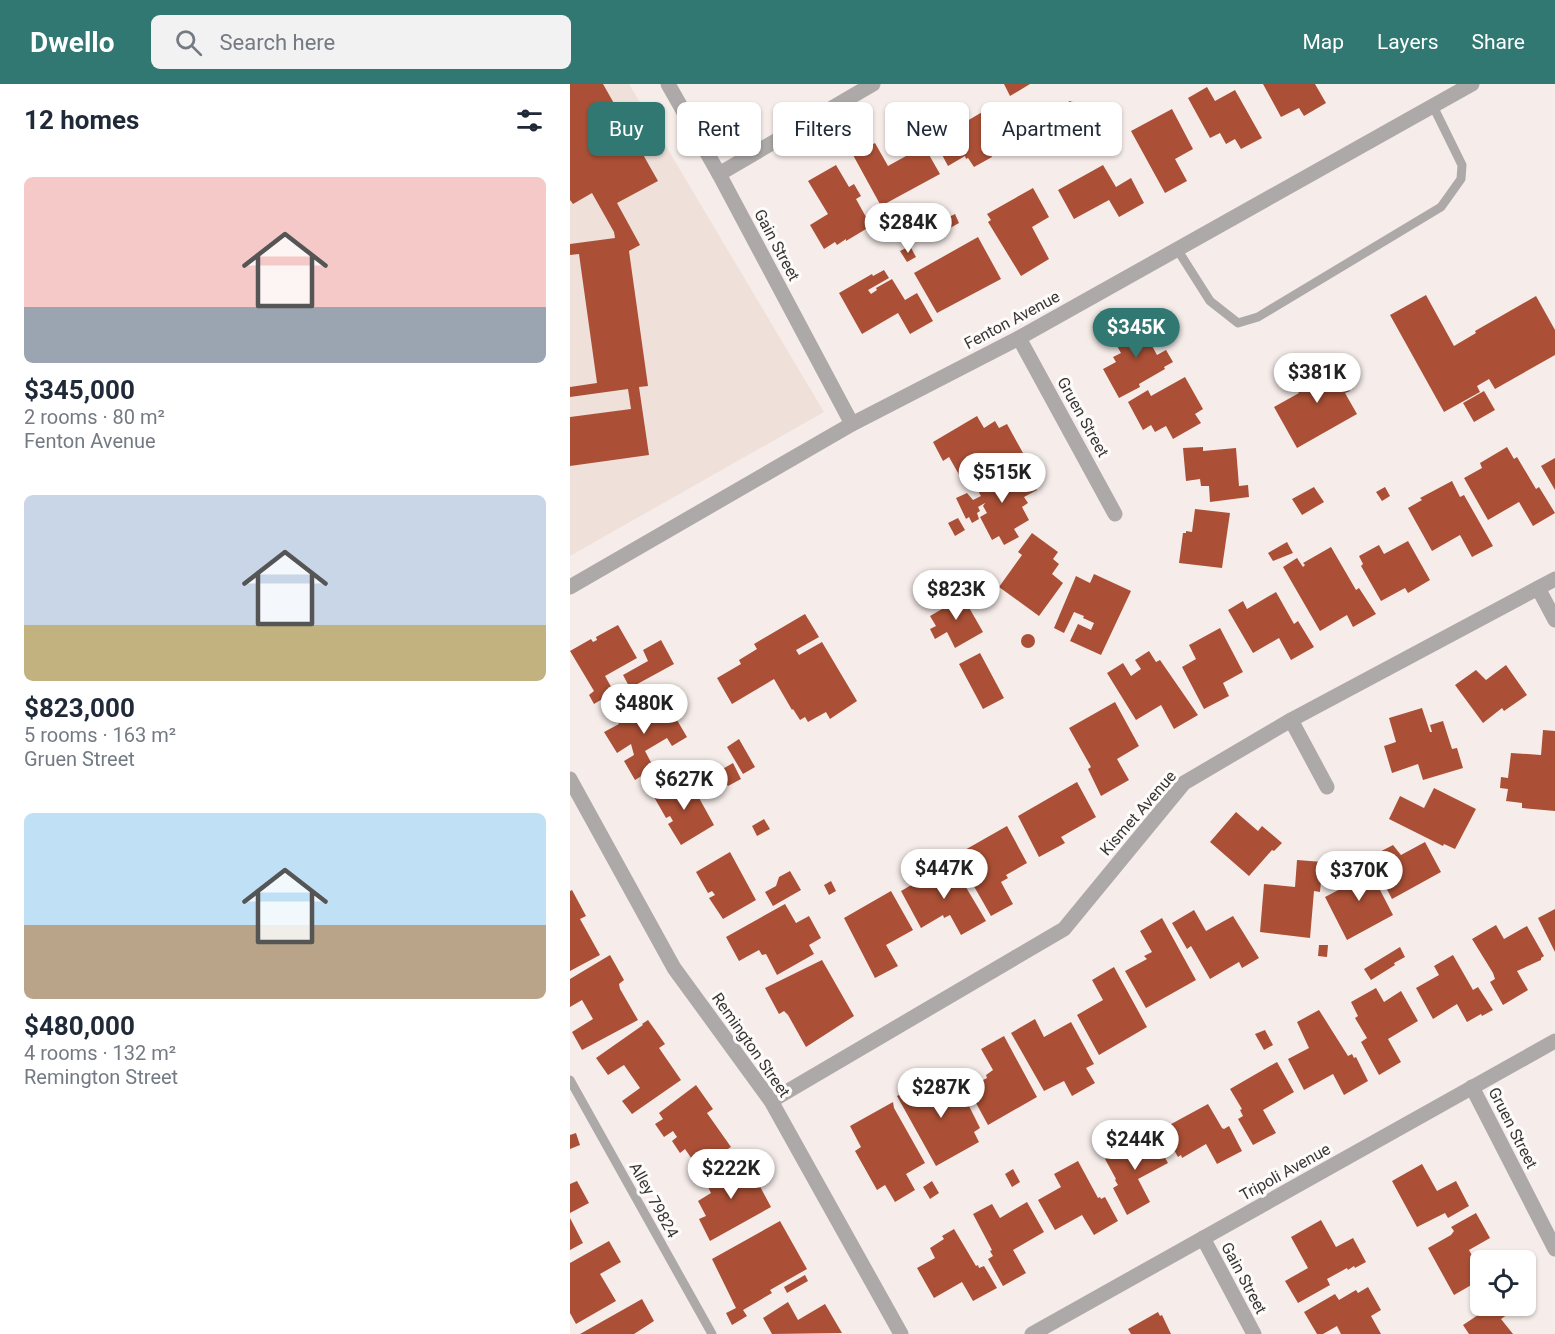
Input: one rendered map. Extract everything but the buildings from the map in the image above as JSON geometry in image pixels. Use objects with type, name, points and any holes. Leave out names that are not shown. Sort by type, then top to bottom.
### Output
[{"type":"street","name":"Gain Street","points":[[668,84],[719,174],[852,424]]},
{"type":"street","points":[[719,174],[873,84]]},
{"type":"street","name":"Fenton Avenue","points":[[570,587],[852,424],[1019,338],[1472,84]]},
{"type":"street","name":"Gruen Street","points":[[1019,338],[1115,514]]},
{"type":"street","name":"Kismet Avenue","points":[[771,1101],[1064,929],[1184,783],[1291,720],[1555,579]]},
{"type":"street","points":[[1538,588],[1555,620]]},
{"type":"street","points":[[1291,720],[1327,788]]},
{"type":"street","name":"Remington Street","points":[[570,779],[674,968],[771,1101],[901,1334]]},
{"type":"street","name":"Tripoli Avenue","points":[[1032,1334],[1555,1041]]},
{"type":"street","name":"Gruen Street","points":[[1472,1087],[1555,1249]]},
{"type":"street","name":"Gain Street","points":[[1203,1238],[1254,1334]]},
{"type":"lane","points":[[1177,249],[1209,301],[1238,323],[1258,317],[1442,207],[1461,179],[1462,165],[1434,106]]},
{"type":"lane","name":"Alley 79824","points":[[570,1080],[712,1334]]},
{"type":"shaded area","points":[[570,84],[629,84],[640,102],[588,102],[588,156],[665,156],[665,145],[824,412],[570,556]]}]
